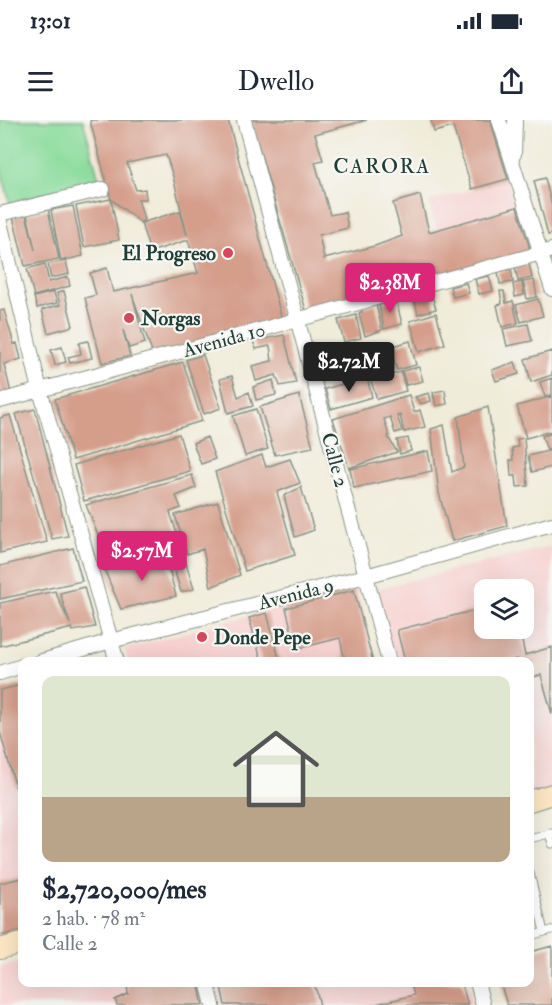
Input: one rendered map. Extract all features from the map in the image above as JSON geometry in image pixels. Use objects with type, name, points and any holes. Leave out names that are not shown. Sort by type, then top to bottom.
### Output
[{"type":"main road","points":[[534,800],[552,794]]},
{"type":"main road","points":[[0,949],[18,944]]},
{"type":"street","name":"Calle 2","points":[[244,120],[388,657]]},
{"type":"street","points":[[499,120],[547,252],[552,289]]},
{"type":"street","points":[[513,161],[515,120]]},
{"type":"street","points":[[0,214],[103,189]]},
{"type":"street","points":[[0,222],[40,390],[116,657]]},
{"type":"street","name":"Avenida 10","points":[[0,401],[547,252]]},
{"type":"street","name":"Avenida 9","points":[[56,657],[366,576],[552,524]]},
{"type":"street","points":[[0,673],[18,667]]},
{"type":"street","points":[[208,987],[213,1005]]},
{"type":"street","points":[[478,987],[483,1005]]},
{"type":"lane","points":[[534,838],[551,833],[552,844]]},
{"type":"lane","points":[[534,886],[548,931]]},
{"type":"shaded area","points":[[508,179],[517,207],[437,230],[429,201]]},
{"type":"shaded area","points":[[552,546],[552,797],[534,801],[534,657],[394,657],[375,589]]},
{"type":"shaded area","points":[[356,586],[374,657],[127,657],[125,649]]},
{"type":"shaded area","points":[[18,686],[18,931],[0,936],[0,690]]},
{"type":"shaded area","points":[[18,962],[18,987],[199,987],[203,1005],[0,1005],[0,967]]},
{"type":"shaded area","points":[[215,987],[468,987],[474,1005],[220,1005]]},
{"type":"green space","points":[[0,120],[83,120],[99,179],[10,203],[0,167]]},
{"type":"building","points":[[228,120],[283,323],[154,358],[132,294],[145,343],[129,348],[123,330],[130,356],[102,363],[85,298],[96,295],[90,273],[107,268],[113,292],[198,273],[188,240],[150,252],[141,223],[111,199],[90,121]],"holes":[[[166,155],[187,235],[180,211],[141,223],[144,219],[138,199],[146,199],[145,189],[136,190],[127,163]]]},
{"type":"building","points":[[251,120],[367,120],[315,134],[323,160],[315,162],[330,215],[345,212],[348,228],[319,235],[324,259],[375,246],[402,236],[393,203],[420,195],[429,232],[517,207],[531,252],[307,314]]},
{"type":"building","points":[[431,120],[490,120],[508,179],[472,189],[453,127],[434,132]]},
{"type":"building","points":[[545,178],[552,206],[552,234],[548,235],[534,181]]},
{"type":"building","points":[[111,199],[119,240],[84,247],[76,206]]},
{"type":"building","points":[[73,206],[83,256],[61,261],[51,210]]},
{"type":"building","points":[[48,209],[59,259],[25,266],[13,217],[26,214],[35,250],[27,214]]},
{"type":"building","points":[[66,261],[69,274],[51,278],[48,264]]},
{"type":"building","points":[[45,264],[49,282],[68,277],[70,286],[34,296],[27,269]]},
{"type":"building","points":[[529,264],[532,278],[518,281],[515,267]]},
{"type":"building","points":[[511,269],[513,282],[500,284],[498,272]]},
{"type":"building","points":[[489,276],[493,291],[479,294],[475,279]]},
{"type":"building","points":[[534,280],[537,297],[527,299],[523,282]]},
{"type":"building","points":[[522,282],[524,295],[515,297],[513,284]]},
{"type":"building","points":[[466,283],[469,293],[453,297],[450,287]]},
{"type":"building","points":[[64,291],[73,326],[48,333],[42,310],[60,305],[57,293]]},
{"type":"building","points":[[500,291],[504,291],[506,303],[513,301],[518,323],[502,327],[497,305],[502,304]]},
{"type":"building","points":[[54,292],[57,303],[37,308],[34,297]]},
{"type":"building","points":[[431,293],[436,309],[418,314],[414,298]]},
{"type":"building","points":[[538,299],[543,316],[521,322],[516,305]]},
{"type":"building","points":[[396,300],[402,324],[384,329],[379,304]]},
{"type":"building","points":[[376,304],[382,330],[365,336],[359,313],[362,312],[361,307]]},
{"type":"building","points":[[4,310],[21,359],[4,364],[12,397],[0,401],[0,311]]},
{"type":"building","points":[[436,313],[445,344],[419,352],[410,321]]},
{"type":"building","points":[[356,315],[361,338],[344,342],[338,320]]},
{"type":"building","points":[[528,324],[532,341],[507,346],[503,329]]},
{"type":"building","points":[[284,335],[296,383],[280,386],[276,375],[256,381],[252,366],[272,361],[270,346],[256,349],[253,341]]},
{"type":"building","points":[[88,341],[92,358],[70,363],[68,357],[81,354],[79,343]]},
{"type":"building","points":[[410,341],[416,365],[397,370],[390,347]]},
{"type":"building","points":[[62,347],[66,362],[55,365],[51,350]]},
{"type":"building","points":[[552,351],[552,375],[531,382],[525,359]]},
{"type":"building","points":[[389,352],[393,370],[367,377],[362,358]]},
{"type":"building","points":[[203,355],[221,408],[204,414],[186,360]]},
{"type":"building","points":[[183,362],[202,421],[73,460],[55,399]]},
{"type":"building","points":[[515,362],[519,374],[496,381],[492,370]]},
{"type":"building","points":[[419,367],[423,381],[406,385],[402,371]]},
{"type":"building","points":[[401,372],[406,391],[377,399],[371,381]]},
{"type":"building","points":[[232,376],[238,397],[249,392],[253,406],[228,413],[220,379]]},
{"type":"building","points":[[367,377],[372,397],[331,409],[325,389]]},
{"type":"building","points":[[552,378],[552,395],[545,397],[540,382]]},
{"type":"building","points":[[273,380],[276,395],[256,400],[253,387]]},
{"type":"building","points":[[445,390],[447,404],[436,406],[433,392]]},
{"type":"building","points":[[429,393],[431,401],[421,404],[415,397]]},
{"type":"building","points":[[299,395],[313,447],[275,455],[260,407]]},
{"type":"building","points":[[409,395],[414,412],[420,410],[425,427],[404,432],[400,415],[397,416],[402,431],[395,433],[390,417],[384,419],[388,437],[397,452],[349,468],[333,419]]},
{"type":"building","points":[[552,396],[552,431],[526,438],[517,406]]},
{"type":"building","points":[[488,407],[507,526],[452,541],[439,493],[431,429],[444,425],[452,472],[464,467],[458,417]]},
{"type":"building","points":[[35,409],[68,536],[52,539],[16,414]]},
{"type":"building","points":[[256,409],[268,449],[245,456],[233,416]]},
{"type":"building","points":[[10,415],[47,542],[0,553],[0,418]]},
{"type":"building","points":[[552,433],[552,449],[547,450],[542,436]]},
{"type":"building","points":[[179,434],[190,471],[84,501],[74,465]]},
{"type":"building","points":[[207,437],[215,459],[201,464],[193,443]]},
{"type":"building","points":[[408,438],[411,451],[400,454],[397,440]]},
{"type":"building","points":[[524,438],[528,486],[517,487],[516,476],[511,476],[510,460],[513,460],[512,448],[518,447],[517,439]]},
{"type":"building","points":[[552,450],[552,467],[532,472],[528,456]]},
{"type":"building","points":[[428,451],[432,471],[354,488],[350,469]]},
{"type":"building","points":[[262,455],[266,467],[290,459],[300,483],[277,492],[295,555],[245,571],[215,472]]},
{"type":"building","points":[[192,475],[196,488],[176,496],[181,508],[170,512],[194,589],[181,592],[167,545],[110,565],[86,505]]},
{"type":"building","points":[[301,487],[314,530],[295,537],[284,496]]},
{"type":"building","points":[[218,502],[240,575],[211,587],[203,549],[187,554],[175,515]]},
{"type":"building","points":[[73,548],[82,581],[0,599],[0,566]]},
{"type":"building","points":[[165,553],[176,596],[121,609],[105,571]]},
{"type":"building","points":[[84,587],[95,627],[73,631],[72,628],[0,646],[0,603],[55,591],[70,624],[60,593]]},
{"type":"building","points":[[354,590],[372,657],[344,657],[340,638],[296,649],[286,608]]},
{"type":"building","points":[[472,611],[474,639],[521,639],[525,655],[552,647],[552,714],[541,675],[534,677],[534,657],[404,657],[397,630]]},
{"type":"building","points":[[267,613],[279,657],[261,657],[249,618]]},
{"type":"building","points":[[18,686],[18,787],[16,788],[0,732],[0,690]]},
{"type":"building","points":[[18,879],[18,931],[0,936],[0,883]]},
{"type":"building","points":[[552,946],[552,1005],[507,1005],[502,987],[534,987],[534,951]]},
{"type":"building","points":[[127,987],[199,987],[203,1005],[117,1005],[115,1000],[128,994]]},
{"type":"building","points":[[221,987],[315,987],[320,1005],[225,1005]]},
{"type":"building","points":[[412,987],[463,987],[468,1005],[372,1005],[414,995]]},
{"type":"place","name":"El Progreso","points":[[228,253]]},
{"type":"place","name":"Norgas","points":[[129,318]]},
{"type":"place","name":"Donde Pepe","points":[[202,637]]},
{"type":"district","name":"CARORA","points":[[382,166]]}]
